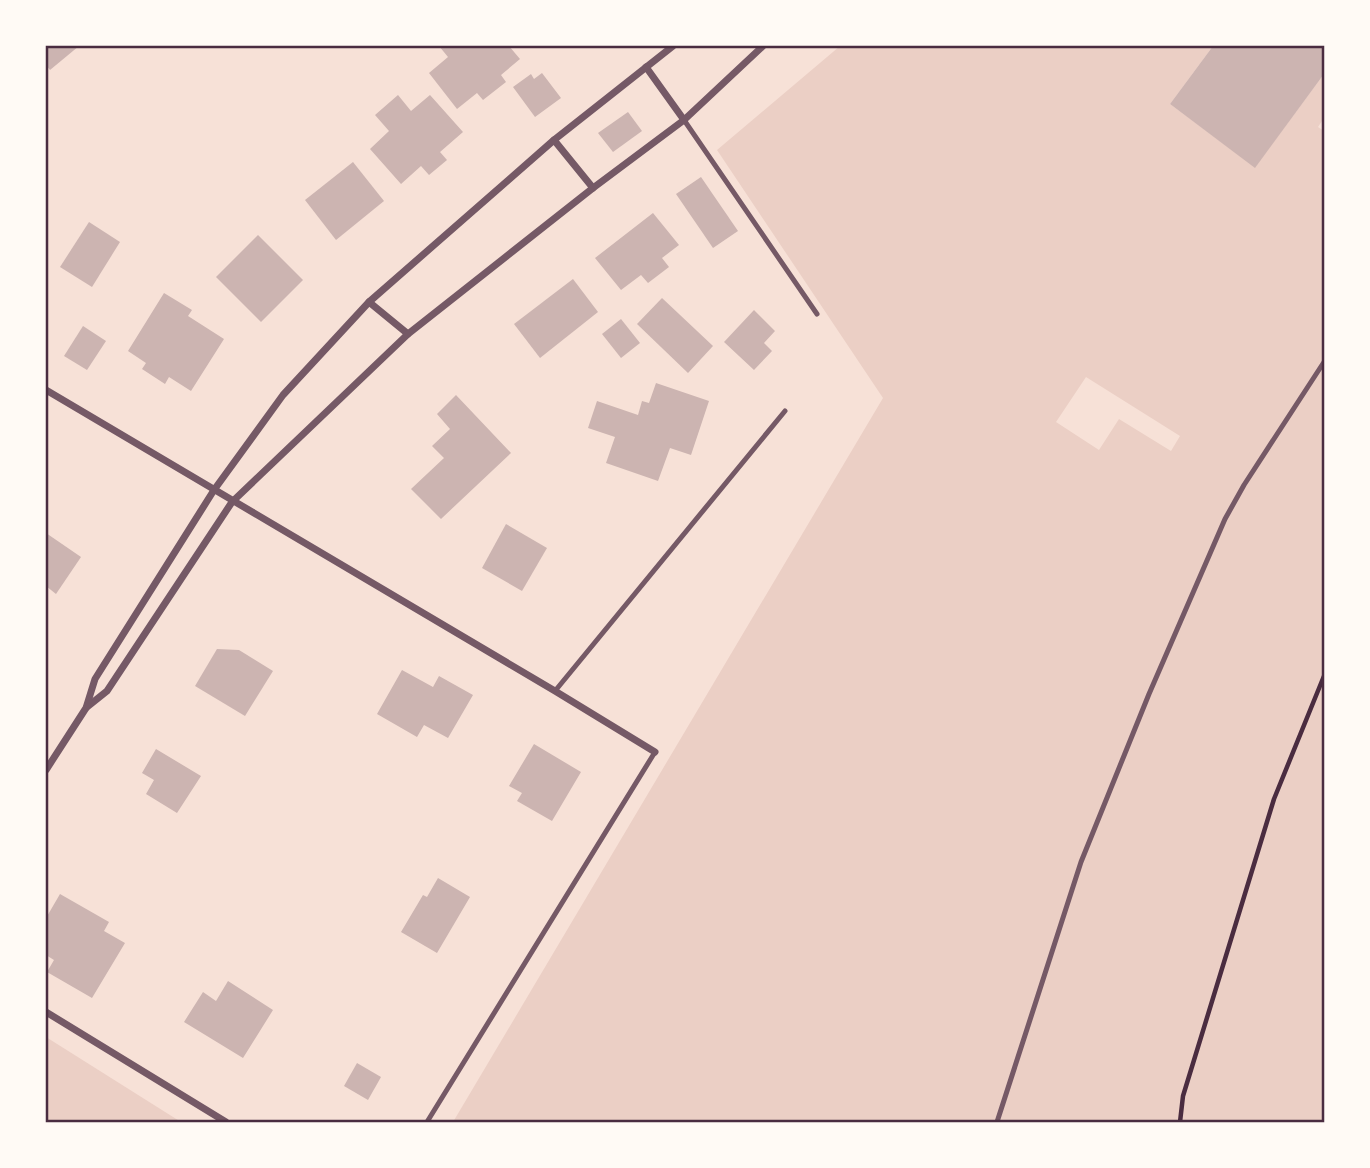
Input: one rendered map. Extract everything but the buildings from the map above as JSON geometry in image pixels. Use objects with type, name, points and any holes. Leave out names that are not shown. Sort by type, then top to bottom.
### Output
[{"type":"street","points":[[46,770],[86,708],[95,678],[214,490],[283,395],[369,302],[554,140],[673,46]]},
{"type":"street","points":[[86,708],[107,691],[232,502],[408,334],[684,120],[763,46]]},
{"type":"street","points":[[646,67],[684,120]]},
{"type":"street","points":[[554,140],[593,188]]},
{"type":"street","points":[[369,302],[408,334]]},
{"type":"street","points":[[46,390],[655,752]]},
{"type":"street","points":[[46,1012],[226,1122]]},
{"type":"lane","points":[[684,120],[817,314]]},
{"type":"lane","points":[[997,1122],[1081,862],[1154,681],[1225,519],[1244,485],[1325,362]]},
{"type":"lane","points":[[555,691],[785,411]]},
{"type":"lane","points":[[427,1122],[655,752]]},
{"type":"path","points":[[1180,1122],[1183,1096],[1274,799],[1325,676]]},
{"type":"shaded area","points":[[840,46],[1213,46],[1170,104],[1255,167],[1324,74],[1324,118],[1318,127],[1324,131],[1324,1122],[453,1122],[883,398],[717,150]],"holes":[[[1086,377],[1180,436],[1171,451],[1119,419],[1099,450],[1056,422]]]},
{"type":"shaded area","points":[[46,1037],[181,1122],[46,1122]]}]
